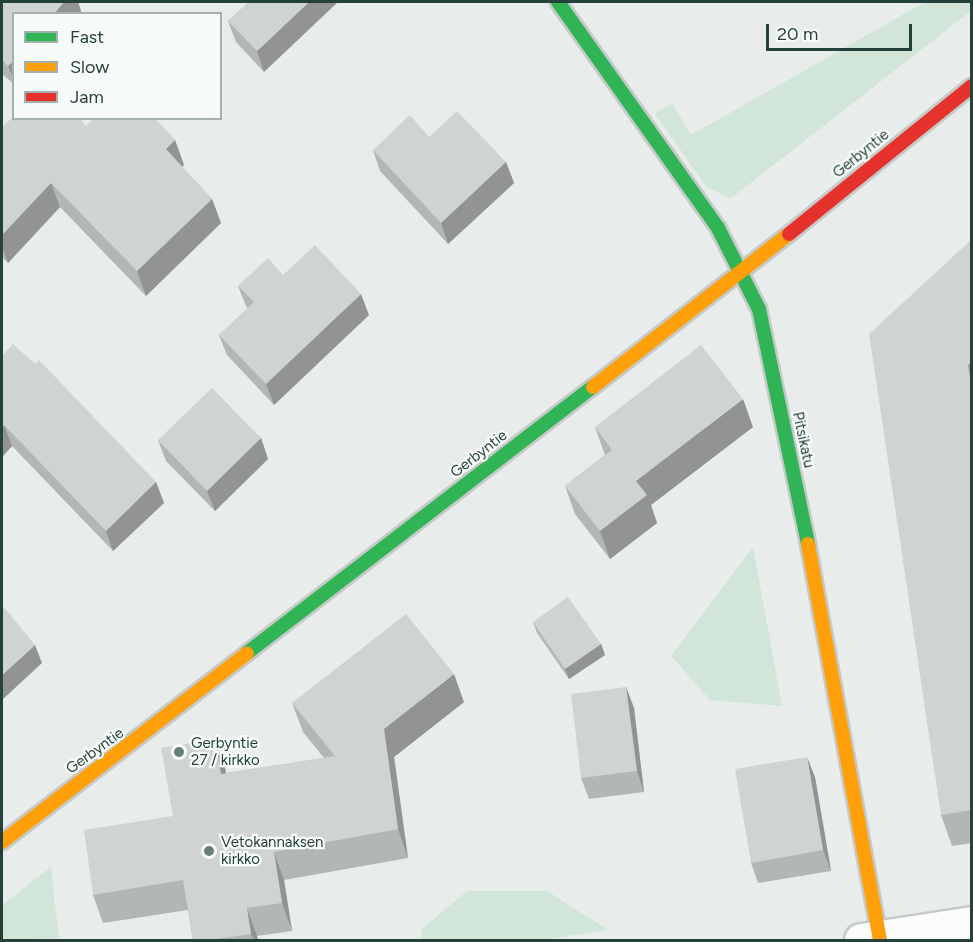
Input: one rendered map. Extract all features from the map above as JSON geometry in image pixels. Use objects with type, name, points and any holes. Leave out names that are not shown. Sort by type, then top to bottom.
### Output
[{"type":"main road","name":"Pitsikatu","points":[[558,2],[718,228],[759,309],[816,581],[873,940]]},
{"type":"main road","name":"Gerbyntie","points":[[2,842],[742,272],[972,86]]},
{"type":"street","points":[[873,940],[972,923]]},
{"type":"green space","points":[[925,2],[971,2],[971,11],[730,199],[706,186],[655,114],[672,103],[691,135]]},
{"type":"green space","points":[[753,547],[782,706],[710,700],[671,656]]},
{"type":"green space","points":[[51,867],[59,938],[2,940],[2,905]]},
{"type":"green space","points":[[467,891],[547,891],[608,930],[542,940],[421,940],[422,929]]},
{"type":"building","points":[[2,2],[64,2],[56,12],[12,12],[12,62],[8,66],[2,60]]},
{"type":"building","points":[[249,2],[309,2],[257,51],[228,21]]},
{"type":"building","points":[[457,111],[506,162],[441,223],[373,150],[410,115],[429,137]]},
{"type":"building","points":[[12,118],[12,120],[81,120],[86,126],[92,120],[157,120],[175,140],[166,149],[212,199],[137,271],[51,183],[2,235],[2,127]]},
{"type":"building","points":[[972,239],[972,362],[968,365],[972,390],[972,810],[941,815],[869,334]]},
{"type":"building","points":[[315,245],[361,294],[266,384],[219,335],[254,302],[238,286],[268,258],[283,275]]},
{"type":"building","points":[[13,344],[35,364],[39,360],[156,482],[106,531],[4,425],[2,429],[2,356]]},
{"type":"building","points":[[701,345],[743,399],[636,481],[647,495],[600,531],[565,486],[612,450],[595,427]]},
{"type":"building","points":[[212,388],[261,438],[207,491],[158,440]]},
{"type":"building","points":[[568,597],[601,644],[565,669],[533,622]]},
{"type":"building","points":[[2,605],[35,645],[2,675]]},
{"type":"building","points":[[406,614],[454,674],[384,729],[398,829],[274,852],[282,903],[247,908],[251,934],[193,940],[183,880],[93,895],[84,830],[173,816],[161,748],[215,739],[221,774],[335,756],[292,703]]},
{"type":"building","points":[[626,687],[637,771],[581,778],[571,694]]},
{"type":"building","points":[[807,757],[823,850],[751,863],[735,769]]},
{"type":"traffic: fast","points":[[558,2],[718,228],[759,309],[808,544]]},
{"type":"traffic: fast","points":[[247,653],[593,387]]},
{"type":"traffic: slow","points":[[593,387],[789,234]]},
{"type":"traffic: slow","points":[[808,544],[880,940]]},
{"type":"traffic: slow","points":[[2,842],[247,653]]},
{"type":"traffic: jam","points":[[789,234],[972,86]]},
{"type":"place","name":"Gerbyntie 27 / kirkko","points":[[179,752]]},
{"type":"place","name":"Vetokannaksen kirkko","points":[[209,851]]}]
